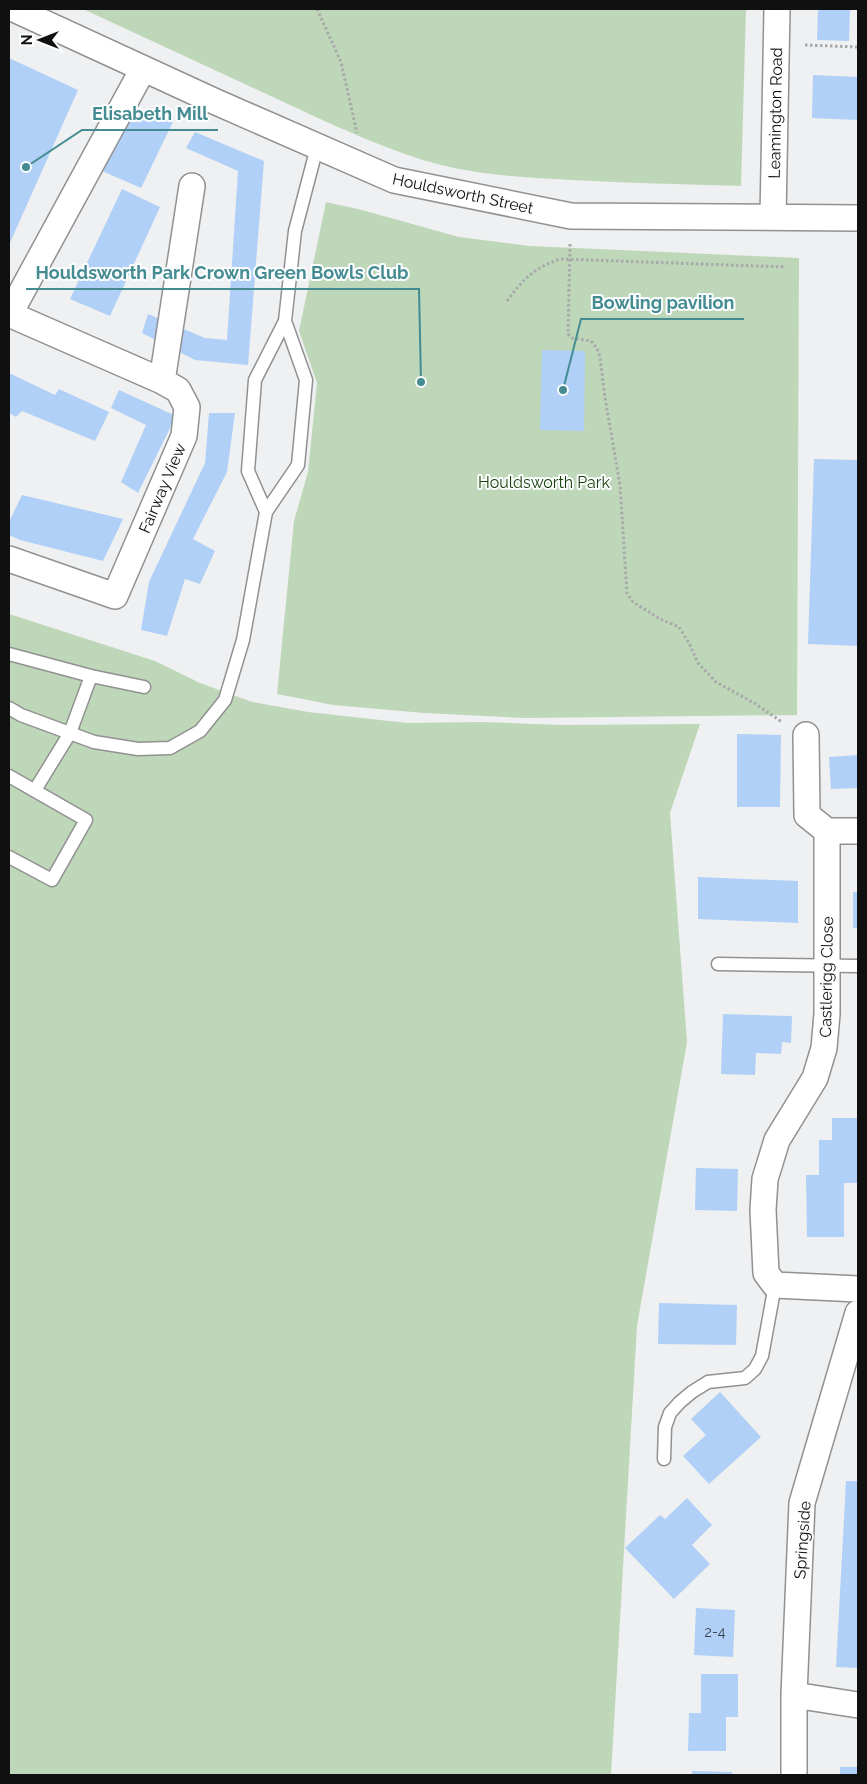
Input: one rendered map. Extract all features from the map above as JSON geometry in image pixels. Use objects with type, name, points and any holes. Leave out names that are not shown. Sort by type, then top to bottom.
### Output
[{"type":"street","name":"Houldsworth Street","points":[[14,9],[143,69],[394,180],[571,216],[858,218]]},
{"type":"street","name":"Leamington Road","points":[[773,217],[777,9]]},
{"type":"street","points":[[9,315],[143,69]]},
{"type":"street","points":[[162,381],[192,186]]},
{"type":"street","name":"Fairway View","points":[[9,315],[162,381],[178,390],[186,407],[184,436],[115,596],[9,560]]},
{"type":"street","points":[[806,735],[807,815],[827,831],[858,831]]},
{"type":"street","name":"Castlerigg Close","points":[[775,1285],[766,1272],[763,1210],[764,1179],[777,1140],[815,1078],[824,1048],[827,1014],[827,831]]},
{"type":"street","points":[[775,1285],[858,1289]]},
{"type":"street","name":"Springside","points":[[794,1775],[794,1695],[802,1503],[858,1313]]},
{"type":"street","points":[[794,1695],[858,1705]]},
{"type":"lane","points":[[266,512],[248,471],[255,380],[285,321],[295,231],[317,147]]},
{"type":"lane","points":[[9,708],[22,715],[94,742],[138,749],[170,748],[200,732],[225,700],[243,640],[266,512],[298,465],[306,380],[285,321]]},
{"type":"lane","points":[[9,654],[91,676],[144,687]]},
{"type":"lane","points":[[35,790],[70,733],[91,676]]},
{"type":"lane","points":[[9,776],[86,820],[52,880],[9,857]]},
{"type":"lane","points":[[718,964],[858,966]]},
{"type":"lane","points":[[664,1459],[665,1427],[670,1413],[680,1402],[708,1382],[745,1378],[755,1369],[762,1356],[775,1285]]},
{"type":"path","points":[[316,9],[341,62],[357,131],[359,164]]},
{"type":"path","points":[[776,44],[858,47]]},
{"type":"path","points":[[571,216],[568,334],[572,338],[590,341],[598,348],[620,485],[627,593],[633,602],[679,627],[698,663],[716,682],[754,703],[783,723],[800,725],[806,735]]},
{"type":"path","points":[[507,301],[523,280],[546,264],[560,259],[785,267]]},
{"type":"green space","points":[[83,9],[746,9],[741,186],[527,177],[483,173],[423,160],[393,150],[333,125]]},
{"type":"green space","name":"Houldsworth Park","points":[[326,202],[459,237],[530,246],[799,258],[797,715],[525,718],[424,713],[333,705],[277,694],[294,521],[308,472],[317,383],[299,331]]},
{"type":"green space","points":[[9,614],[155,661],[200,683],[252,702],[308,712],[407,723],[700,724],[670,813],[687,1042],[637,1326],[611,1775],[9,1775]]},
{"type":"building","points":[[818,9],[850,9],[849,41],[817,40]]},
{"type":"building","points":[[9,58],[78,90],[9,245]]},
{"type":"building","points":[[813,75],[858,77],[858,120],[812,118]]},
{"type":"building","points":[[133,106],[173,122],[141,188],[102,171]]},
{"type":"building","points":[[195,132],[264,161],[248,365],[195,360],[142,333],[148,314],[205,338],[227,340],[238,171],[186,148]]},
{"type":"building","points":[[122,189],[160,207],[110,316],[70,299]]},
{"type":"building","points":[[542,350],[585,351],[584,431],[540,430]]},
{"type":"building","points":[[9,373],[55,395],[59,389],[109,412],[95,441],[22,411],[16,417],[9,413]]},
{"type":"building","points":[[119,390],[176,416],[138,493],[121,482],[146,425],[111,408]]},
{"type":"building","points":[[209,413],[235,413],[227,472],[193,539],[215,551],[200,584],[185,579],[167,636],[141,630],[149,582],[205,463]]},
{"type":"building","points":[[814,459],[858,460],[858,646],[808,644]]},
{"type":"building","points":[[22,495],[123,519],[103,561],[20,540],[9,535],[9,522]]},
{"type":"building","points":[[737,734],[781,735],[780,807],[737,807]]},
{"type":"building","points":[[858,755],[858,788],[831,789],[829,757]]},
{"type":"building","points":[[698,877],[798,881],[798,923],[698,919]]},
{"type":"building","points":[[853,892],[858,892],[858,928],[853,928]]},
{"type":"building","points":[[723,1014],[792,1016],[791,1043],[782,1042],[781,1054],[756,1053],[755,1075],[721,1074]]},
{"type":"building","points":[[832,1118],[858,1118],[857,1183],[844,1183],[844,1237],[807,1237],[806,1175],[819,1175],[819,1140],[832,1140]]},
{"type":"building","points":[[696,1168],[738,1169],[737,1211],[695,1210]]},
{"type":"building","points":[[659,1303],[737,1305],[736,1345],[658,1344]]},
{"type":"building","points":[[720,1392],[761,1437],[709,1484],[683,1456],[706,1435],[691,1419]]},
{"type":"building","points":[[846,1481],[858,1481],[858,1668],[836,1667]]},
{"type":"building","points":[[687,1498],[712,1525],[692,1545],[710,1564],[674,1599],[625,1548],[660,1515],[665,1519]]},
{"type":"building","points":[[696,1608],[735,1610],[733,1657],[694,1655]]},
{"type":"building","points":[[701,1674],[738,1674],[738,1717],[726,1717],[726,1751],[688,1751],[689,1713],[701,1713]]},
{"type":"building","points":[[840,1767],[858,1767],[858,1775],[840,1775]]},
{"type":"building","points":[[692,1771],[732,1772],[732,1775],[692,1775]]},
{"type":"place","name":"Elisabeth Mill","points":[[26,167]]},
{"type":"place","name":"Houldsworth Park Crown Green Bowls Club","points":[[421,382]]},
{"type":"place","name":"Bowling pavilion","points":[[563,390]]}]
